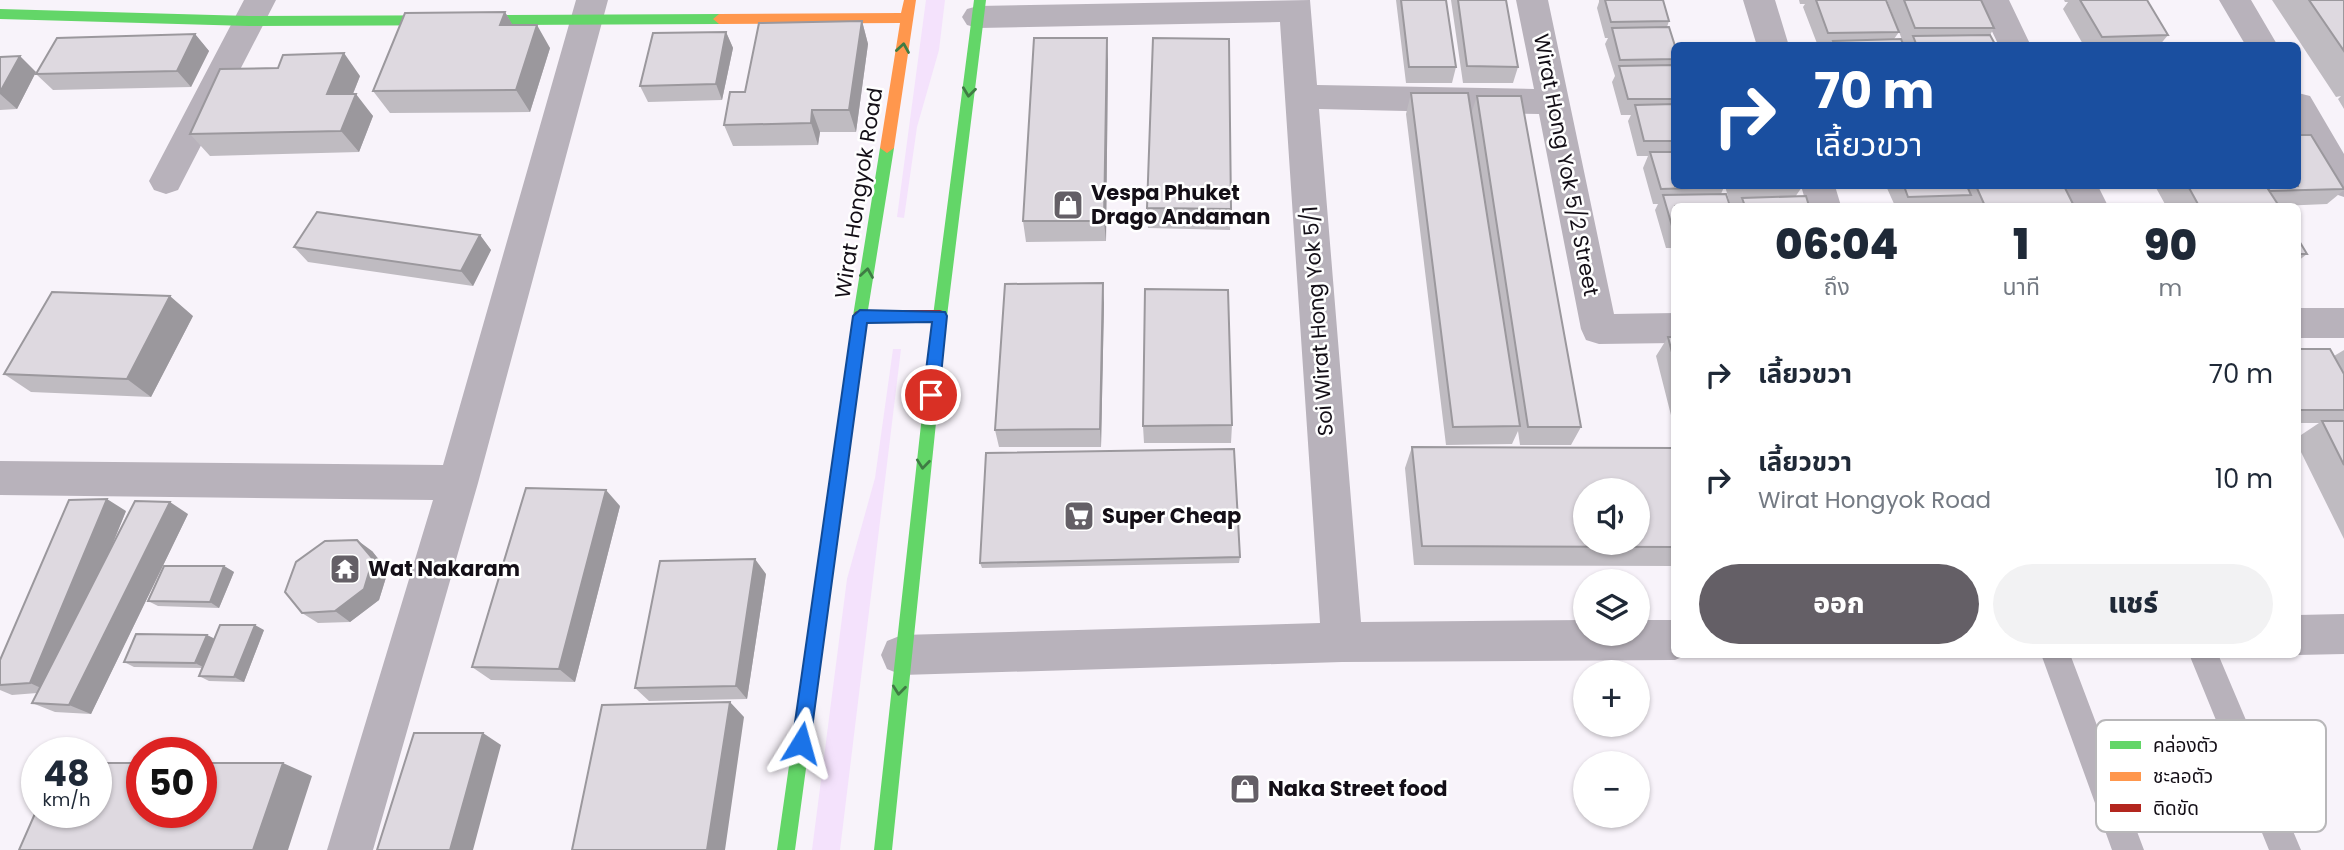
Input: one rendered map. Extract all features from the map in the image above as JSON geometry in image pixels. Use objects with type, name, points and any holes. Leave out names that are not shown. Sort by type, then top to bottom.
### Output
[{"type":"main road","name":"Wirat Hongyok Road","points":[[786,850],[860,316],[910,0]]},
{"type":"main road","points":[[883,850],[940,316],[979,9]]},
{"type":"main road","points":[[0,14],[254,10],[589,10],[908,18]]},
{"type":"main road","points":[[860,316],[940,316]]},
{"type":"street","name":"Wirat Hong Yok 5/2 Street","points":[[1532,0],[1599,329],[1671,328]]},
{"type":"street","points":[[1759,0],[1772,42]]},
{"type":"street","points":[[1993,0],[2013,42]]},
{"type":"street","points":[[2235,0],[2260,42]]},
{"type":"street","points":[[979,9],[1294,5]]},
{"type":"street","name":"Soi Wirat Hong Yok 5/1","points":[[1294,5],[1342,642]]},
{"type":"street","points":[[166,181],[254,10]]},
{"type":"street","points":[[350,850],[458,483],[589,10]]},
{"type":"street","points":[[1301,97],[1553,102]]},
{"type":"street","points":[[2301,110],[2344,184]]},
{"type":"street","points":[[2301,323],[2344,323]]},
{"type":"street","points":[[0,478],[458,483]]},
{"type":"street","points":[[2301,635],[2344,634]]},
{"type":"street","points":[[902,656],[1342,642],[1671,640]]},
{"type":"lane","points":[[2056,658],[2096,764]]},
{"type":"lane","points":[[2205,658],[2231,720]]},
{"type":"lane","points":[[2122,832],[2129,850]]},
{"type":"lane","points":[[2277,832],[2285,850]]},
{"type":"shaded area","points":[[926,0],[945,0],[939,50],[917,127],[904,218],[897,217]]},
{"type":"shaded area","points":[[893,349],[901,349],[840,850],[812,850],[847,579],[875,478]]},
{"type":"building","points":[[1401,0],[1446,0],[1456,67],[1409,67]]},
{"type":"building","points":[[1458,0],[1506,0],[1518,67],[1467,66]]},
{"type":"building","points":[[1605,0],[1663,0],[1669,21],[1611,22]]},
{"type":"building","points":[[1816,0],[1886,0],[1899,32],[1828,33]]},
{"type":"building","points":[[1904,0],[1981,0],[1994,28],[1915,28]]},
{"type":"building","points":[[2080,0],[2147,0],[2168,35],[2102,37]]},
{"type":"building","points":[[2309,0],[2344,0],[2344,51]]},
{"type":"building","points":[[505,12],[500,25],[537,25],[516,90],[373,91],[405,13]]},
{"type":"building","points":[[862,21],[849,110],[812,110],[811,123],[724,125],[730,92],[745,92],[759,23]]},
{"type":"building","points":[[1669,27],[1674,42],[1671,42],[1671,59],[1620,60],[1612,28]]},
{"type":"building","points":[[726,32],[716,84],[640,86],[653,33]]},
{"type":"building","points":[[195,34],[177,71],[36,74],[57,38]]},
{"type":"building","points":[[1990,35],[1994,42],[1915,42],[1913,36]]},
{"type":"building","points":[[1034,38],[1107,38],[1104,221],[1023,221]]},
{"type":"building","points":[[1153,38],[1229,39],[1231,209],[1147,208]]},
{"type":"building","points":[[1901,39],[1902,42],[1833,42]]},
{"type":"building","points":[[344,53],[327,94],[356,94],[341,131],[190,134],[220,69],[278,68],[283,55]]},
{"type":"building","points":[[20,56],[0,92],[0,57]]},
{"type":"building","points":[[1671,65],[1671,99],[1628,99],[1619,66]]},
{"type":"building","points":[[1411,93],[1468,93],[1520,426],[1453,427]]},
{"type":"building","points":[[1477,96],[1521,96],[1581,427],[1528,427]]},
{"type":"building","points":[[1671,104],[1671,141],[1644,141],[1635,105]]},
{"type":"building","points":[[2301,135],[2311,135],[2344,189],[2270,191],[2268,189],[2301,189]]},
{"type":"building","points":[[1650,152],[1671,152],[1671,189],[1661,189]]},
{"type":"building","points":[[1905,189],[1968,189],[1971,195],[1908,197]]},
{"type":"building","points":[[1977,189],[2066,189],[2072,203],[1984,203]]},
{"type":"building","points":[[2190,189],[2268,189],[2277,203],[2197,203]]},
{"type":"building","points":[[1726,194],[1729,203],[1671,203],[1671,223],[1663,195]]},
{"type":"building","points":[[1806,196],[1808,203],[1744,203],[1742,198]]},
{"type":"building","points":[[317,212],[480,235],[461,271],[294,247]]},
{"type":"building","points":[[1103,283],[1100,429],[995,430],[1005,284]]},
{"type":"building","points":[[1145,289],[1228,290],[1232,425],[1143,426]]},
{"type":"building","points":[[52,292],[170,296],[127,379],[4,374]]},
{"type":"building","points":[[2301,349],[2330,349],[2344,374],[2344,410],[2301,410]]},
{"type":"building","points":[[2322,421],[2344,421],[2344,465]]},
{"type":"building","points":[[1412,447],[1671,448],[1671,547],[1650,547],[1650,478],[1573,478],[1573,547],[1422,546]]},
{"type":"building","points":[[1234,449],[1240,557],[980,563],[986,453]]},
{"type":"building","points":[[526,488],[606,490],[559,669],[472,667]]},
{"type":"building","points":[[107,499],[30,683],[0,685],[0,660],[69,500]]},
{"type":"building","points":[[135,501],[170,502],[69,705],[32,703]]},
{"type":"building","points":[[357,540],[373,559],[364,589],[335,611],[302,613],[285,592],[296,562],[325,541]]},
{"type":"building","points":[[755,559],[736,686],[635,688],[660,561]]},
{"type":"building","points":[[164,566],[224,566],[210,602],[148,601]]},
{"type":"building","points":[[220,625],[255,625],[234,677],[199,676]]},
{"type":"building","points":[[136,634],[207,635],[195,663],[124,662]]},
{"type":"building","points":[[730,702],[707,850],[572,850],[602,705]]},
{"type":"building","points":[[414,733],[483,733],[450,850],[377,850]]},
{"type":"building","points":[[112,763],[126,763],[126,828],[217,828],[217,763],[283,763],[253,850],[19,850],[29,828],[112,828]]},
{"type":"traffic: fast","points":[[883,850],[940,316],[980,0]]},
{"type":"traffic: fast","points":[[0,14],[249,21],[719,19]]},
{"type":"traffic: fast","points":[[786,850],[860,316],[887,148]]},
{"type":"traffic: slow","points":[[887,148],[910,0]]},
{"type":"traffic: slow","points":[[719,19],[908,18]]},
{"type":"traffic: jam","points":[[860,316],[940,316]]},
{"type":"place","name":"Vespa Phuket Drago Andaman","points":[[1068,205]]},
{"type":"place","name":"Super Cheap","points":[[1079,516]]},
{"type":"place","name":"Wat Nakaram","points":[[345,569]]},
{"type":"place","name":"Naka Street food","points":[[1245,789]]},
{"type":"route","points":[[801,743],[860,316],[940,316],[931,395]]}]
